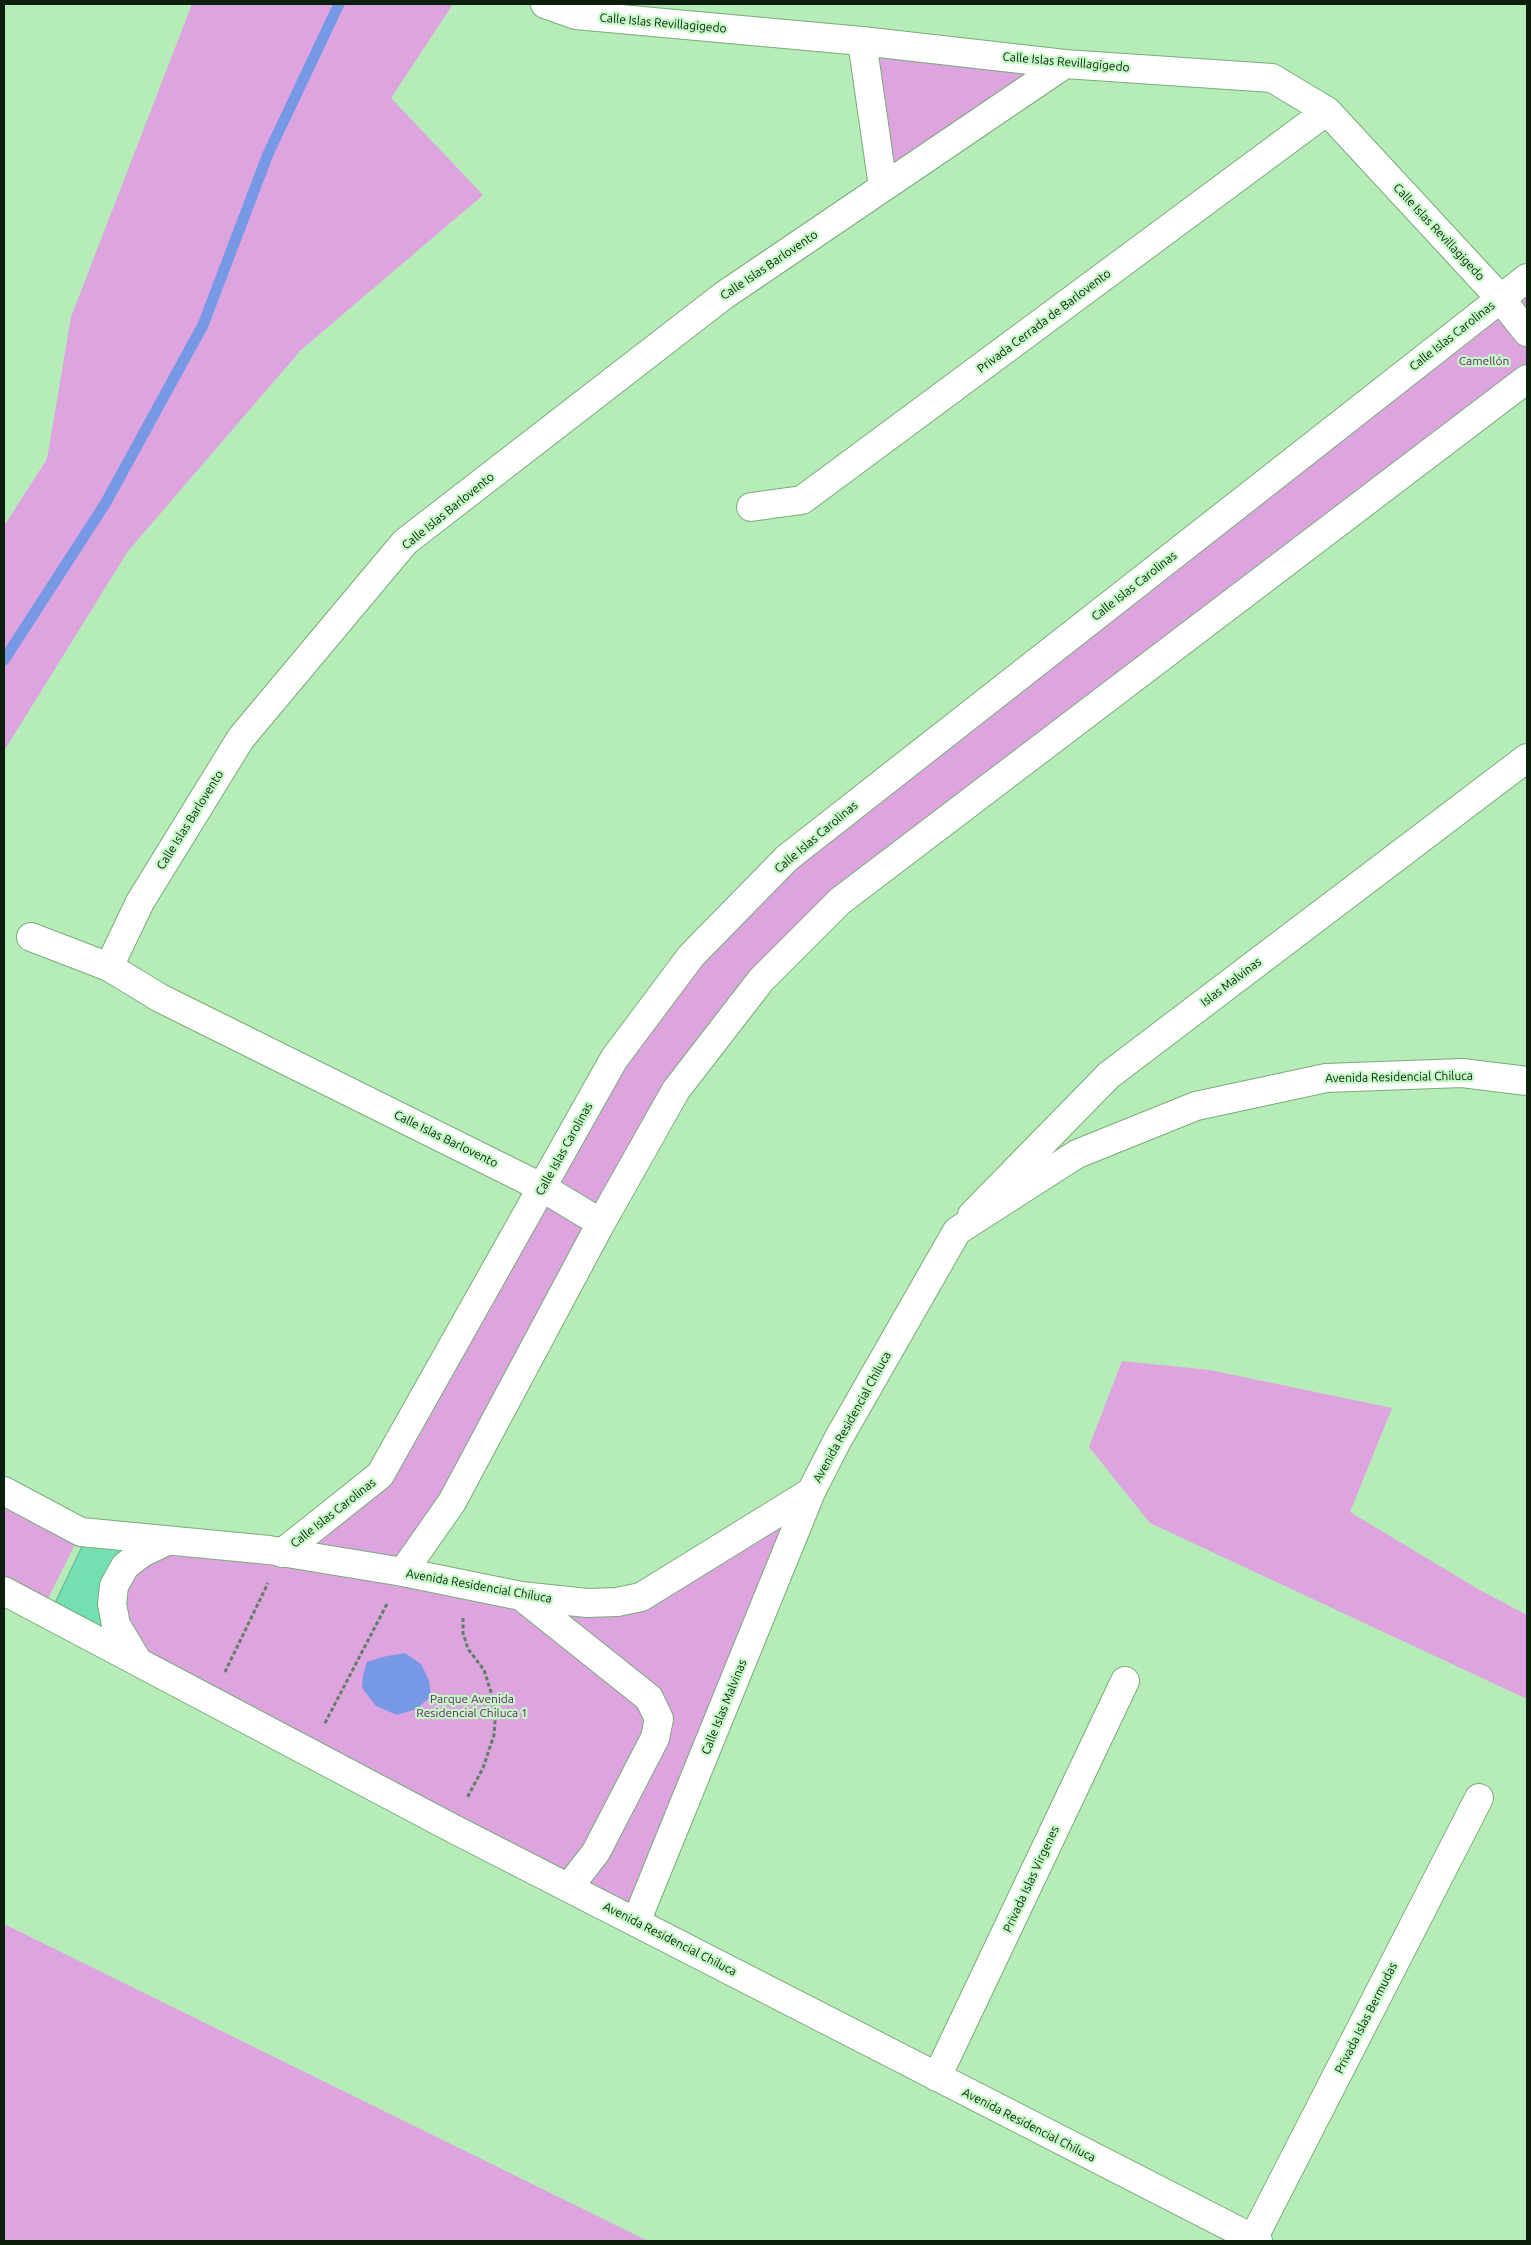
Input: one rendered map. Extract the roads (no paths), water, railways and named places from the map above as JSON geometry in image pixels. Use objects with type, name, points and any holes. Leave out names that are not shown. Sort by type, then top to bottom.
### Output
[{"type":"street","name":"Calle Islas Revillagigedo","points":[[545,4],[576,15],[862,41],[1065,64],[1272,78],[1327,111],[1500,298]]},
{"type":"street","points":[[862,41],[883,187]]},
{"type":"street","name":"Calle Islas Barlovento","points":[[109,967],[140,902],[240,738],[405,542],[723,296],[1065,64]]},
{"type":"street","name":"Privada Cerrada de Barlovento","points":[[751,507],[802,500],[1327,111]]},
{"type":"street","name":"Calle Islas Carolinas","points":[[282,1553],[380,1475],[614,1059],[691,956],[786,858],[1527,278]]},
{"type":"street","points":[[1500,298],[1527,332]]},
{"type":"street","points":[[403,1572],[452,1502],[601,1223],[676,1090],[761,980],[840,902],[1527,379]]},
{"type":"street","name":"Islas Malvinas","points":[[957,1231],[1109,1075],[1527,758]]},
{"type":"street","name":"Calle Islas Barlovento","points":[[31,937],[109,967],[160,998],[543,1188],[601,1223]]},
{"type":"street","name":"Avenida Residencial Chiluca","points":[[4,1491],[81,1532],[282,1553],[403,1572],[521,1596],[587,1603],[617,1602],[641,1597],[811,1492],[837,1441],[957,1231],[1077,1154],[1196,1106],[1326,1078],[1462,1073],[1527,1081]]},
{"type":"street","name":"Calle Islas Malvinas","points":[[636,1922],[811,1492]]},
{"type":"street","points":[[138,1662],[123,1640],[116,1624],[112,1604],[114,1586],[125,1566],[142,1553],[167,1541]]},
{"type":"street","name":"Avenida Residencial Chiluca","points":[[4,1591],[452,1828],[1255,2240]]},
{"type":"street","points":[[521,1596],[649,1698],[659,1719],[655,1738],[596,1852],[570,1887]]},
{"type":"street","name":"Privada Islas Virgenes","points":[[937,2078],[1125,1681]]},
{"type":"street","name":"Privada Islas Bermudas","points":[[1255,2240],[1479,1798]]},
{"type":"water","points":[[405,1653],[421,1664],[429,1680],[431,1696],[417,1709],[397,1715],[376,1706],[362,1688],[363,1675],[367,1662]]},
{"type":"waterway","points":[[4,660],[105,504],[203,325],[268,154],[339,4]]},
{"type":"park label","name":"Camellón","points":[[1484,361]]},
{"type":"park label","name":"Parque Avenida Residencial Chiluca 1","points":[[472,1706]]}]
